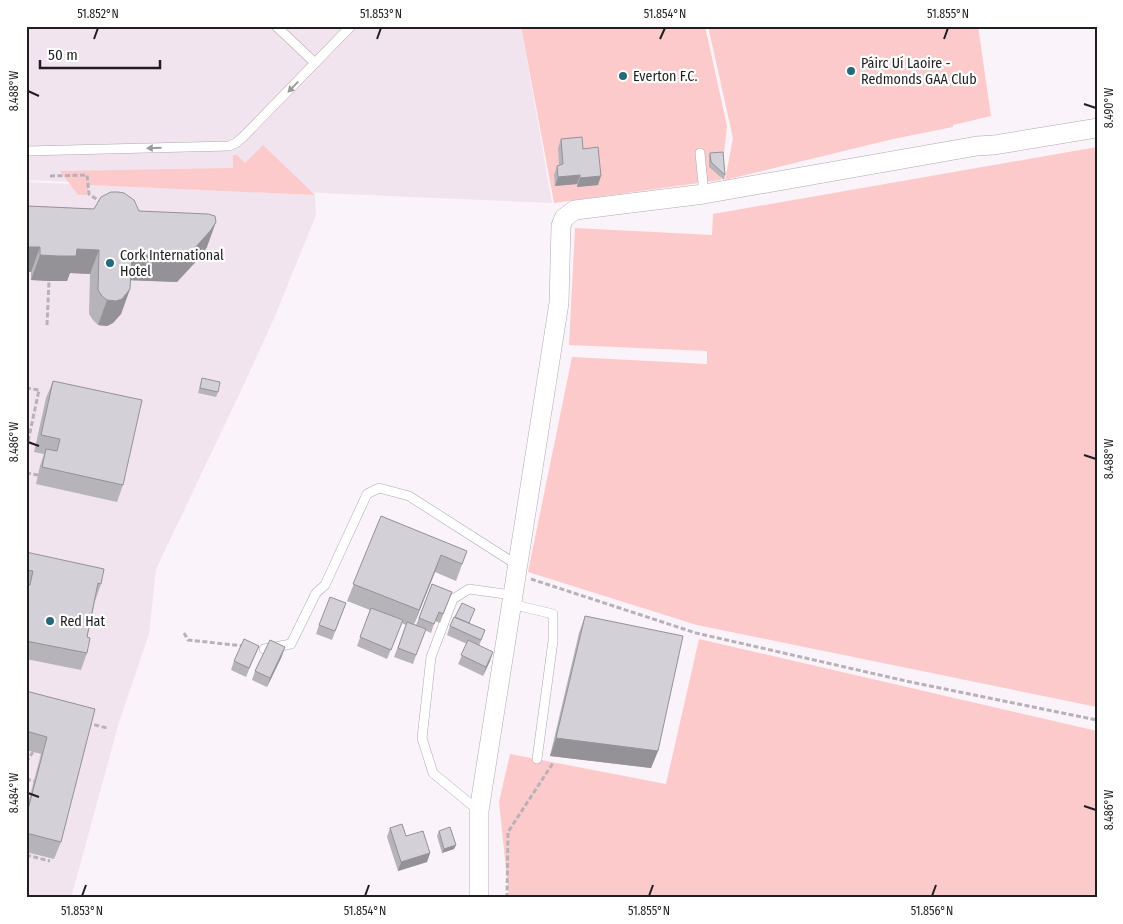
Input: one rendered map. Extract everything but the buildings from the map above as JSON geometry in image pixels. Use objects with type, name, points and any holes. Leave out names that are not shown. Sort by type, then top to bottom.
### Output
[{"type":"street","points":[[479,898],[479,811],[559,303],[561,226],[564,218],[575,210],[704,194],[977,146],[994,145],[1097,128]]},
{"type":"lane","points":[[276,26],[315,64]]},
{"type":"lane","points":[[26,151],[229,146],[243,137],[351,26]]},
{"type":"lane","points":[[700,153],[704,194]]},
{"type":"lane","points":[[264,648],[291,644],[316,593],[325,585],[367,494],[379,488],[409,496],[517,570]]},
{"type":"lane","points":[[479,811],[434,773],[422,738],[431,657],[453,599],[469,589],[553,614],[553,641],[537,759]]},
{"type":"path","points":[[50,176],[88,175],[89,194],[94,199],[107,205]]},
{"type":"path","points":[[46,325],[49,281]]},
{"type":"path","points":[[26,388],[38,390],[26,451]]},
{"type":"path","points":[[26,473],[38,475]]},
{"type":"path","points":[[517,570],[696,633],[906,681],[1097,720]]},
{"type":"path","points":[[184,633],[188,640],[264,648]]},
{"type":"path","points":[[80,721],[107,728]]},
{"type":"path","points":[[26,762],[33,752]]},
{"type":"path","points":[[507,898],[508,832],[553,763]]},
{"type":"path","points":[[26,779],[34,781]]},
{"type":"path","points":[[26,855],[50,862]]},
{"type":"shaded area","points":[[26,26],[521,26],[552,203],[26,180]]},
{"type":"shaded area","name":"Everton F.C.","points":[[521,26],[705,26],[727,126],[721,180],[554,203]]},
{"type":"shaded area","name":"Páirc Uí Laoire - Redmonds GAA Club","points":[[708,26],[978,26],[991,116],[953,125],[953,127],[893,139],[725,180],[733,138]]},
{"type":"shaded area","points":[[263,145],[315,195],[89,185],[87,195],[78,195],[60,171],[233,168],[233,155],[237,155],[245,163]]},
{"type":"shaded area","points":[[1097,147],[1097,707],[697,625],[528,572],[572,357],[707,364],[707,351],[569,345],[575,228],[712,235],[713,214]]},
{"type":"shaded area","points":[[26,182],[315,195],[316,215],[275,316],[156,569],[149,634],[119,722],[71,898],[26,898]]},
{"type":"shaded area","points":[[699,639],[1097,731],[1097,898],[509,898],[499,802],[510,754],[666,784]]},
{"type":"place","name":"Páirc Uí Laoire - Redmonds GAA Club","points":[[851,71]]},
{"type":"place","name":"Everton F.C.","points":[[623,76]]},
{"type":"place","name":"Cork International Hotel","points":[[110,263]]},
{"type":"place","name":"Red Hat","points":[[50,621]]}]
